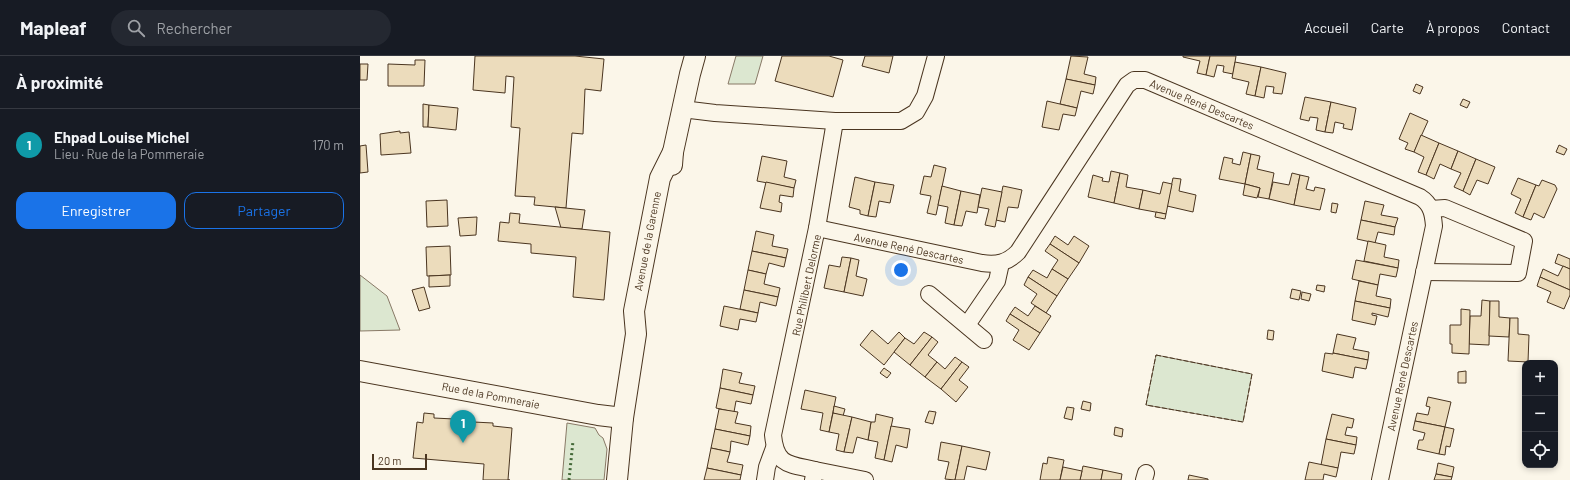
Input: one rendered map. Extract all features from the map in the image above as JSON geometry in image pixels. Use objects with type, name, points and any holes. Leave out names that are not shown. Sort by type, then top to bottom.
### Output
[{"type":"street","name":"Avenue de la Garenne","points":[[617,480],[623,418],[636,334],[634,311],[649,229],[660,178],[673,152],[695,56]]},
{"type":"street","points":[[682,109],[738,115],[835,121],[901,121],[916,112],[925,96],[936,56]]},
{"type":"street","name":"Avenue René Descartes","points":[[817,228],[982,263],[1002,263],[1011,259],[1018,252],[1127,85],[1134,80],[1145,80],[1398,188],[1427,202],[1431,209],[1434,226],[1380,480]]},
{"type":"street","name":"Rue Philibert Delorme","points":[[765,480],[767,467],[774,448],[773,435],[817,228],[835,121]]},
{"type":"street","points":[[1424,272],[1518,274],[1524,241],[1445,208],[1431,209]]},
{"type":"street","points":[[967,326],[997,281],[1002,263]]},
{"type":"street","points":[[928,294],[984,340]]},
{"type":"street","name":"Rue de la Pommeraie","points":[[360,371],[598,415],[623,418]]},
{"type":"street","points":[[774,448],[780,458],[788,464],[814,475],[865,480]]},
{"type":"green space","points":[[736,56],[763,56],[755,84],[728,84]]},
{"type":"green space","points":[[360,275],[387,296],[400,330],[360,331]]},
{"type":"green space","points":[[1156,355],[1252,374],[1243,422],[1146,405]]},
{"type":"green space","points":[[567,423],[595,428],[599,435],[603,438],[607,449],[604,480],[562,480]]},
{"type":"building","points":[[475,56],[575,56],[604,59],[601,91],[585,89],[583,134],[572,133],[566,208],[534,205],[535,197],[515,196],[520,128],[511,127],[514,77],[506,76],[505,93],[473,90]]},
{"type":"building","points":[[782,56],[829,56],[843,60],[833,97],[775,81]]},
{"type":"building","points":[[865,56],[893,56],[889,73],[862,66]]},
{"type":"building","points":[[1071,56],[1088,57],[1084,74],[1096,77],[1095,85],[1066,79]]},
{"type":"building","points":[[1183,56],[1210,56],[1206,75],[1197,73],[1200,61]]},
{"type":"building","points":[[1210,56],[1236,56],[1233,74],[1223,72],[1224,66],[1217,65],[1214,77],[1206,75]]},
{"type":"building","points":[[415,60],[425,60],[424,86],[388,86],[388,64],[415,65]]},
{"type":"building","points":[[1235,62],[1261,67],[1255,96],[1246,94],[1249,82],[1232,78]]},
{"type":"building","points":[[360,64],[368,64],[367,80],[360,80]]},
{"type":"building","points":[[1261,67],[1286,73],[1282,94],[1273,93],[1274,87],[1266,86],[1264,98],[1255,96]]},
{"type":"building","points":[[1066,79],[1095,85],[1093,94],[1081,91],[1077,108],[1060,104]]},
{"type":"building","points":[[1416,84],[1423,87],[1420,94],[1413,91]]},
{"type":"building","points":[[1305,97],[1331,102],[1325,132],[1316,130],[1318,118],[1310,117],[1309,121],[1300,119]]},
{"type":"building","points":[[1463,99],[1470,102],[1467,108],[1460,105]]},
{"type":"building","points":[[1047,101],[1077,108],[1075,116],[1063,114],[1059,130],[1042,127]]},
{"type":"building","points":[[1331,102],[1356,108],[1352,130],[1343,128],[1344,124],[1335,122],[1333,133],[1325,132]]},
{"type":"building","points":[[423,104],[429,105],[428,127],[423,127]]},
{"type":"building","points":[[429,105],[458,108],[456,130],[428,127]]},
{"type":"building","points":[[1410,113],[1428,121],[1414,152],[1405,149],[1408,143],[1399,139]]},
{"type":"building","points":[[400,131],[400,133],[409,132],[411,153],[381,155],[380,134]]},
{"type":"building","points":[[1421,135],[1439,143],[1426,175],[1418,172],[1424,157],[1414,152]]},
{"type":"building","points":[[1439,143],[1458,151],[1451,169],[1440,164],[1434,179],[1426,175]]},
{"type":"building","points":[[366,145],[368,172],[360,173],[360,146]]},
{"type":"building","points":[[1559,145],[1567,149],[1564,155],[1556,152]]},
{"type":"building","points":[[1458,151],[1476,159],[1463,191],[1454,187],[1461,173],[1451,169]]},
{"type":"building","points":[[1243,152],[1251,154],[1245,184],[1219,179],[1224,157],[1233,159],[1232,163],[1240,165]]},
{"type":"building","points":[[1251,154],[1260,156],[1257,169],[1274,173],[1269,199],[1258,197],[1260,188],[1245,184]]},
{"type":"building","points":[[762,156],[787,161],[784,177],[796,180],[794,188],[757,181]]},
{"type":"building","points":[[1476,159],[1495,167],[1488,184],[1477,180],[1470,195],[1463,191]]},
{"type":"building","points":[[934,165],[946,168],[936,215],[927,213],[931,196],[920,194],[924,176],[931,177]]},
{"type":"building","points":[[1111,171],[1120,173],[1114,203],[1088,197],[1093,175],[1103,178],[1102,181],[1109,182]]},
{"type":"building","points":[[1120,173],[1128,175],[1126,187],[1143,190],[1139,209],[1114,203]]},
{"type":"building","points":[[1292,173],[1300,175],[1294,205],[1269,199],[1273,182],[1289,185]]},
{"type":"building","points":[[1300,175],[1309,177],[1306,189],[1314,191],[1315,187],[1325,189],[1320,210],[1294,205]]},
{"type":"building","points":[[855,177],[875,182],[868,216],[860,214],[860,210],[849,207]]},
{"type":"building","points":[[1173,178],[1181,179],[1179,191],[1196,195],[1193,212],[1167,206]]},
{"type":"building","points":[[1518,178],[1536,185],[1523,217],[1515,213],[1521,199],[1511,194]]},
{"type":"building","points":[[1542,180],[1555,185],[1557,189],[1544,218],[1534,213],[1531,220],[1523,217],[1536,185],[1539,186]]},
{"type":"building","points":[[766,182],[794,188],[793,197],[780,195],[779,202],[782,203],[781,212],[760,208]]},
{"type":"building","points":[[875,182],[894,185],[890,203],[879,201],[876,217],[868,216]]},
{"type":"building","points":[[1163,182],[1172,184],[1166,214],[1139,209],[1143,190],[1160,194]]},
{"type":"building","points":[[1245,184],[1260,188],[1257,198],[1243,195]]},
{"type":"building","points":[[942,186],[961,191],[954,225],[945,223],[948,207],[938,205]]},
{"type":"building","points":[[1003,186],[1022,190],[1018,208],[1008,207],[1005,222],[996,220]]},
{"type":"building","points":[[982,188],[1002,192],[995,227],[985,225],[989,209],[978,207]]},
{"type":"building","points":[[961,191],[980,195],[977,213],[966,211],[962,226],[954,225]]},
{"type":"building","points":[[447,200],[448,226],[427,227],[426,201]]},
{"type":"building","points":[[1365,201],[1384,205],[1381,215],[1398,218],[1395,227],[1361,220]]},
{"type":"building","points":[[1332,203],[1338,204],[1336,213],[1331,212]]},
{"type":"building","points":[[555,207],[585,210],[582,229],[561,228]]},
{"type":"building","points":[[1156,212],[1166,214],[1165,219],[1155,217]]},
{"type":"building","points":[[510,213],[520,214],[519,223],[610,232],[604,300],[573,297],[576,257],[531,253],[531,244],[498,241],[500,222],[509,223]]},
{"type":"building","points":[[477,217],[476,235],[460,236],[458,218]]},
{"type":"building","points":[[1361,220],[1395,227],[1394,235],[1378,232],[1375,243],[1357,239]]},
{"type":"building","points":[[756,231],[774,235],[772,246],[788,249],[786,258],[752,251]]},
{"type":"building","points":[[1055,236],[1068,245],[1074,236],[1089,246],[1079,263],[1050,244]]},
{"type":"building","points":[[1368,241],[1386,245],[1384,257],[1399,260],[1398,268],[1364,261]]},
{"type":"building","points":[[1050,244],[1079,263],[1068,279],[1052,269],[1058,260],[1045,251]]},
{"type":"building","points":[[450,246],[451,275],[427,276],[426,247]]},
{"type":"building","points":[[752,251],[786,258],[784,267],[769,263],[766,274],[748,270]]},
{"type":"building","points":[[1558,254],[1570,259],[1570,269],[1555,263]]},
{"type":"building","points":[[842,257],[851,258],[844,292],[824,288],[829,265],[840,267]]},
{"type":"building","points":[[851,258],[859,260],[856,276],[867,279],[863,296],[844,292]]},
{"type":"building","points":[[1356,260],[1398,268],[1396,277],[1380,274],[1378,285],[1352,279]]},
{"type":"building","points":[[1563,266],[1570,269],[1570,290],[1540,277],[1543,269],[1558,276]]},
{"type":"building","points":[[1052,269],[1068,279],[1057,296],[1028,277],[1033,270],[1047,278]]},
{"type":"building","points":[[748,270],[766,274],[764,284],[780,288],[778,297],[744,290]]},
{"type":"building","points":[[450,275],[450,286],[429,287],[429,276]]},
{"type":"building","points":[[1028,277],[1057,296],[1046,313],[1031,303],[1037,294],[1024,285]]},
{"type":"building","points":[[1540,277],[1570,290],[1570,295],[1564,309],[1547,302],[1551,292],[1537,286]]},
{"type":"building","points":[[1359,281],[1378,285],[1376,296],[1391,299],[1390,308],[1355,301]]},
{"type":"building","points":[[1317,285],[1325,286],[1324,292],[1316,290]]},
{"type":"building","points":[[424,287],[430,308],[419,311],[412,290]]},
{"type":"building","points":[[1292,289],[1301,291],[1299,300],[1290,298]]},
{"type":"building","points":[[744,290],[778,297],[776,306],[760,302],[758,313],[740,309]]},
{"type":"building","points":[[1302,292],[1311,294],[1309,301],[1301,299]]},
{"type":"building","points":[[1482,300],[1490,301],[1489,345],[1469,344],[1470,316],[1481,316]]},
{"type":"building","points":[[1355,301],[1390,308],[1388,317],[1372,313],[1372,315],[1377,316],[1375,325],[1352,320]]},
{"type":"building","points":[[1490,301],[1499,301],[1499,317],[1510,318],[1509,337],[1489,336]]},
{"type":"building","points":[[724,306],[758,313],[756,322],[740,319],[738,330],[720,326]]},
{"type":"building","points":[[1035,306],[1051,316],[1040,333],[1010,314],[1015,307],[1028,316]]},
{"type":"building","points":[[1461,309],[1470,310],[1469,354],[1452,353],[1452,344],[1450,344],[1450,325],[1461,325]]},
{"type":"building","points":[[1010,314],[1040,333],[1029,350],[1013,340],[1019,330],[1006,321]]},
{"type":"building","points":[[1510,318],[1518,318],[1518,334],[1529,335],[1528,360],[1522,360],[1522,362],[1508,361]]},
{"type":"building","points":[[872,330],[888,344],[899,332],[905,338],[884,365],[860,345]]},
{"type":"building","points":[[1268,330],[1274,331],[1273,340],[1267,339]]},
{"type":"building","points":[[924,332],[932,337],[910,365],[894,352],[905,338],[914,344]]},
{"type":"building","points":[[1337,334],[1356,338],[1353,349],[1369,352],[1368,360],[1333,353]]},
{"type":"building","points":[[932,337],[938,342],[928,355],[937,362],[925,377],[910,365]]},
{"type":"building","points":[[1325,353],[1333,353],[1368,360],[1366,369],[1355,367],[1353,378],[1322,371]]},
{"type":"building","points":[[955,357],[962,362],[941,389],[925,377],[937,362],[945,369]]},
{"type":"building","points":[[962,362],[969,367],[959,380],[968,387],[956,402],[941,389]]},
{"type":"building","points":[[884,368],[891,373],[887,378],[880,373]]},
{"type":"building","points":[[723,369],[742,373],[739,383],[755,386],[753,395],[720,388]]},
{"type":"building","points":[[1466,371],[1466,383],[1458,383],[1458,372]]},
{"type":"building","points":[[720,388],[753,395],[751,404],[736,401],[734,412],[716,408]]},
{"type":"building","points":[[805,390],[836,397],[829,432],[820,430],[823,413],[801,409]]},
{"type":"building","points":[[1428,397],[1451,402],[1445,427],[1415,421],[1417,413],[1428,415],[1430,407],[1426,406]]},
{"type":"building","points":[[1083,401],[1091,403],[1090,411],[1081,409]]},
{"type":"building","points":[[834,406],[845,409],[843,416],[833,413]]},
{"type":"building","points":[[1067,407],[1074,408],[1072,420],[1064,418]]},
{"type":"building","points":[[719,409],[738,412],[735,423],[751,426],[750,436],[715,429]]},
{"type":"building","points":[[929,411],[936,412],[933,424],[925,422]]},
{"type":"building","points":[[424,413],[434,414],[434,418],[454,419],[454,421],[493,423],[493,426],[512,428],[508,480],[483,480],[484,464],[413,458],[417,422],[423,423]]},
{"type":"building","points":[[833,413],[852,417],[844,452],[836,450],[839,434],[829,432]]},
{"type":"building","points":[[876,414],[893,418],[884,460],[875,458],[878,442],[868,440],[871,422],[875,422]]},
{"type":"building","points":[[1332,414],[1354,419],[1352,428],[1347,427],[1345,435],[1357,437],[1356,445],[1326,439]]},
{"type":"building","points":[[852,417],[871,422],[868,440],[857,437],[853,453],[844,452]]},
{"type":"building","points":[[1415,421],[1445,427],[1439,454],[1417,449],[1419,440],[1423,440],[1425,433],[1413,430]]},
{"type":"building","points":[[891,426],[910,429],[907,448],[896,445],[892,462],[884,460]]},
{"type":"building","points":[[1115,427],[1123,429],[1122,437],[1114,435]]},
{"type":"building","points":[[1445,427],[1454,429],[1450,447],[1446,446],[1445,455],[1439,454]]},
{"type":"building","points":[[715,429],[750,436],[748,445],[731,441],[730,452],[711,448]]},
{"type":"building","points":[[1326,439],[1356,445],[1354,454],[1341,452],[1338,468],[1321,465]]},
{"type":"building","points":[[941,442],[962,446],[955,480],[945,479],[949,462],[938,460]]},
{"type":"building","points":[[962,446],[990,452],[986,470],[967,466],[964,480],[955,480]]},
{"type":"building","points":[[711,448],[730,452],[727,462],[743,465],[741,475],[707,468]]},
{"type":"building","points":[[1048,457],[1064,460],[1060,480],[1040,480],[1043,463],[1047,464]]},
{"type":"building","points":[[1309,462],[1338,468],[1336,477],[1324,474],[1323,480],[1305,480]]},
{"type":"building","points":[[1438,463],[1454,467],[1452,477],[1436,474]]},
{"type":"building","points":[[1083,466],[1103,470],[1101,480],[1080,480]]},
{"type":"building","points":[[1063,467],[1082,471],[1080,480],[1060,480]]},
{"type":"building","points":[[707,468],[741,475],[740,480],[704,480]]},
{"type":"building","points":[[1103,470],[1122,474],[1121,480],[1101,480]]},
{"type":"building","points":[[1436,474],[1452,477],[1451,480],[1434,480]]},
{"type":"building","points":[[1189,475],[1208,479],[1208,480],[1188,480]]},
{"type":"hedge","points":[[569,480],[573,441]]},
{"type":"fence","points":[[1156,355],[1252,374],[1243,422],[1146,405],[1156,355]]},
{"type":"place","name":"Ehpad Louise Michel","points":[[463,443]]}]
